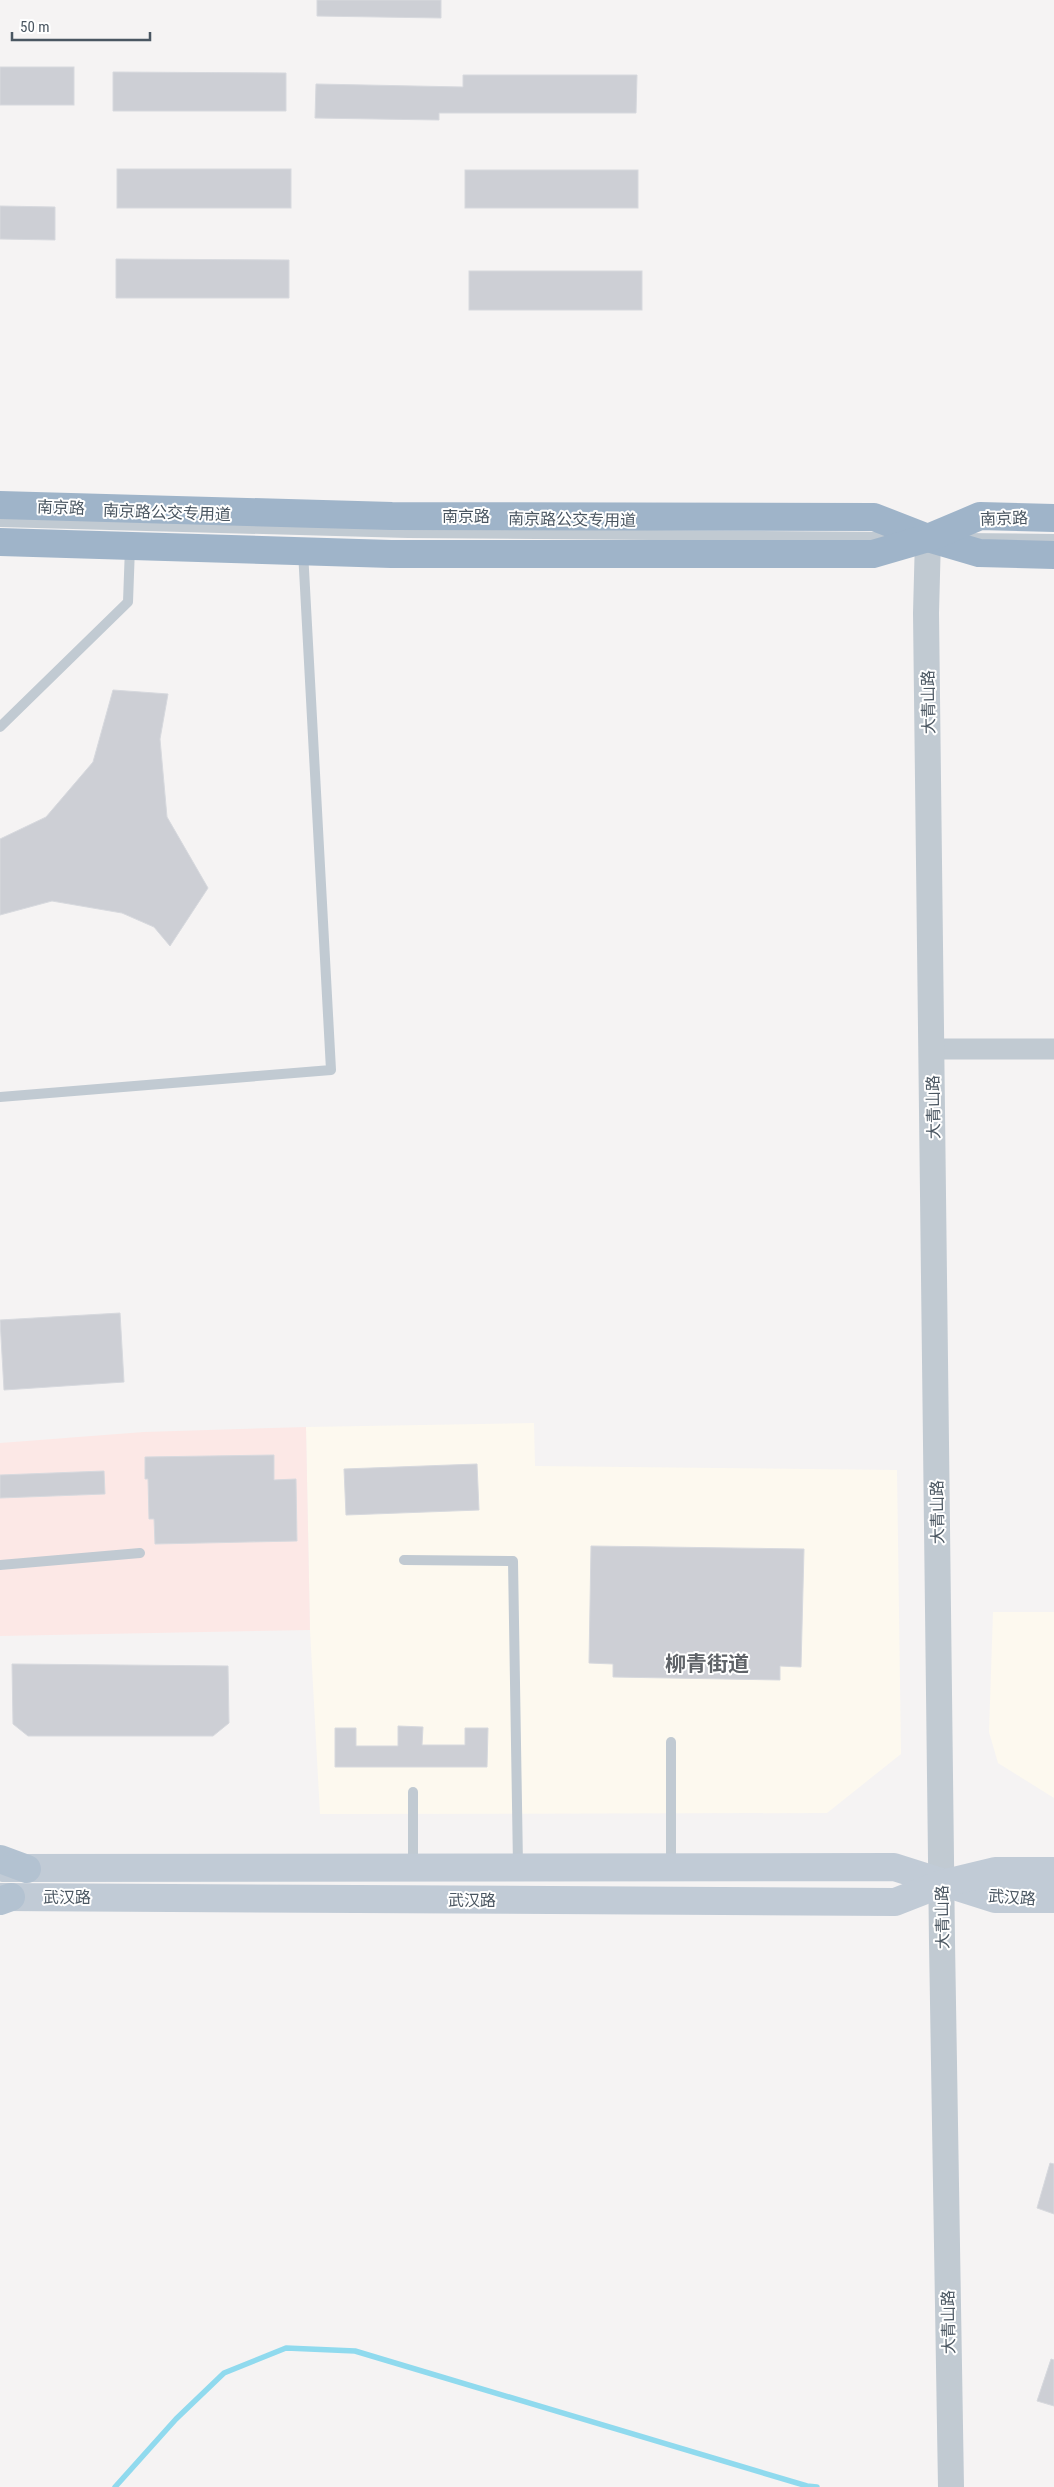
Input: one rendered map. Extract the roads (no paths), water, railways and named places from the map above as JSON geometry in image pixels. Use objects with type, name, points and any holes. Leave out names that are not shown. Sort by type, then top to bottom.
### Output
[{"type":"highway","name":"南京路","points":[[0,505],[392,516],[874,517],[928,538],[979,553],[1054,555]]},
{"type":"highway","name":"南京路","points":[[0,542],[391,554],[873,554],[928,538],[980,516],[1054,518]]},
{"type":"main road","points":[[0,1859],[27,1869]]},
{"type":"main road","name":"武汉路","points":[[0,1868],[894,1867],[941,1884],[995,1899],[1054,1899]]},
{"type":"main road","name":"武汉路","points":[[4,1898],[895,1902],[941,1884],[995,1870],[1054,1871]]},
{"type":"street","name":"大青山路","points":[[928,538],[926,613],[941,1884],[951,2487]]},
{"type":"street","points":[[932,1049],[1054,1049]]},
{"type":"lane","name":"南京路公交专用道","points":[[0,522],[408,533],[1054,538]]},
{"type":"lane","points":[[0,727],[128,602],[130,546]]},
{"type":"lane","points":[[0,1097],[331,1070],[303,551]]},
{"type":"lane","points":[[0,1565],[140,1552]]},
{"type":"lane","points":[[404,1560],[513,1560],[518,1868]]},
{"type":"lane","points":[[671,1742],[671,1868]]},
{"type":"lane","points":[[413,1792],[413,1868]]},
{"type":"waterway","points":[[115,2487],[176,2419],[224,2373],[286,2348],[355,2351],[807,2486],[817,2487]]},
{"type":"district","name":"柳青街道","points":[[707,1664]]}]
